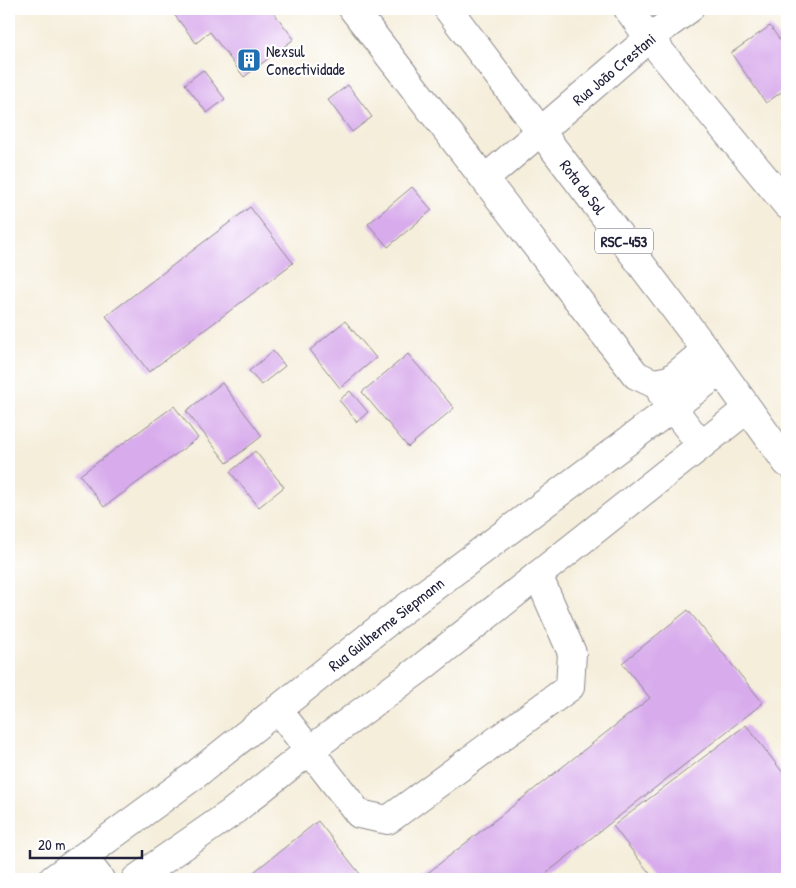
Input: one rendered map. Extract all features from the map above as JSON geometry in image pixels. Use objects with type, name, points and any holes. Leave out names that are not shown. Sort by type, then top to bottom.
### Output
[{"type":"main road","points":[[352,9],[636,375],[653,383],[701,446]]},
{"type":"main road","name":"Rota do Sol","points":[[448,9],[713,360],[787,463]]},
{"type":"main road","points":[[628,9],[649,38],[787,205]]},
{"type":"main road","name":"Rua João Crestani","points":[[485,179],[649,38],[689,9]]},
{"type":"main road","points":[[653,383],[670,380],[713,360]]},
{"type":"main road","name":"Rua Guilherme Siepmann","points":[[54,879],[195,775],[395,616],[673,407],[713,360]]},
{"type":"main road","points":[[136,879],[231,813],[310,750],[421,668],[747,409]]},
{"type":"main road","points":[[278,710],[359,814],[388,820],[570,687],[572,653],[538,575]]},
{"type":"main road","points":[[83,857],[100,879]]},
{"type":"building","name":"Nexsul Conectividade","points":[[170,9],[271,9],[294,39],[244,77],[210,32],[196,43]]},
{"type":"building","points":[[770,26],[787,50],[787,88],[766,103],[731,53]]},
{"type":"building","points":[[203,70],[225,99],[207,113],[185,84]]},
{"type":"building","points":[[348,85],[372,117],[352,132],[328,100]]},
{"type":"building","points":[[412,187],[432,210],[388,247],[368,224]]},
{"type":"building","points":[[250,207],[293,263],[149,372],[106,316]]},
{"type":"building","points":[[345,321],[376,358],[340,388],[310,350]]},
{"type":"building","points":[[273,351],[285,366],[261,385],[249,371]]},
{"type":"building","points":[[408,354],[454,408],[408,447],[362,392]]},
{"type":"building","points":[[222,383],[262,436],[227,463],[186,411]]},
{"type":"building","points":[[350,391],[368,412],[357,422],[339,400]]},
{"type":"building","points":[[174,406],[198,438],[104,507],[80,475]]},
{"type":"building","points":[[255,451],[284,487],[259,507],[230,472]]},
{"type":"building","points":[[688,610],[763,703],[539,879],[420,879],[650,698],[622,663]]},
{"type":"building","points":[[746,725],[787,778],[787,879],[654,879],[613,826]]},
{"type":"building","points":[[318,821],[364,879],[245,879]]},
{"type":"place","name":"Nexsul Conectividade","points":[[249,60]]}]
